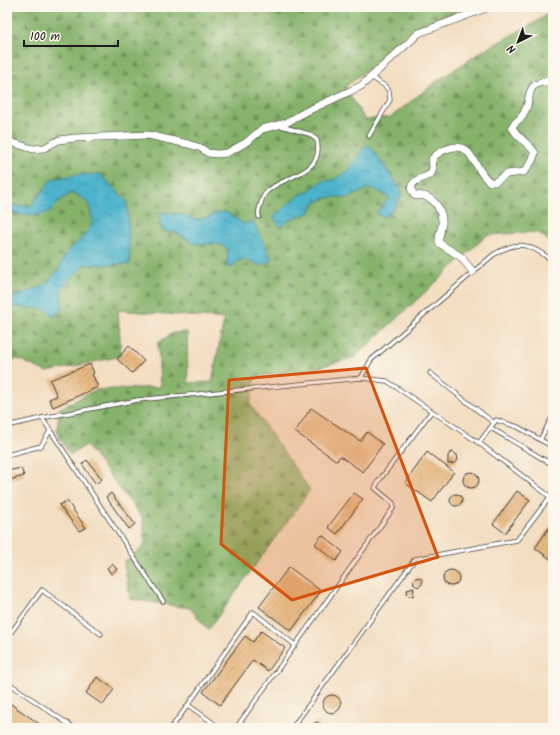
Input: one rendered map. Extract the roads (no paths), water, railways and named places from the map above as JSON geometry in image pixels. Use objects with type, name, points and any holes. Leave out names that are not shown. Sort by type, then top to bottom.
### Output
[{"type":"street","points":[[7,141],[34,149],[44,148],[60,140],[75,138],[148,135],[188,144],[201,148],[208,153],[227,153],[247,142],[262,129],[286,124],[305,112],[361,86],[419,33],[489,7]]},
{"type":"street","points":[[473,272],[461,257],[439,243],[438,238],[442,222],[440,210],[432,200],[426,196],[414,195],[410,189],[411,184],[416,180],[431,174],[433,168],[432,159],[434,156],[442,150],[454,147],[467,151],[475,161],[482,176],[490,182],[495,182],[507,174],[524,172],[532,161],[535,153],[514,132],[512,127],[514,122],[522,116],[532,87],[537,83],[553,81]]},
{"type":"lane","points":[[369,136],[390,100],[389,91],[385,86],[370,77]]},
{"type":"lane","points":[[259,218],[258,213],[266,192],[309,168],[315,163],[318,157],[319,148],[317,140],[309,134],[278,125]]},
{"type":"lane","points":[[361,378],[371,360],[493,255],[503,249],[524,245],[531,246],[553,261]]},
{"type":"lane","points":[[430,373],[494,423]]},
{"type":"lane","points":[[7,426],[138,400],[361,378],[387,382],[479,443],[552,497],[517,540],[415,559],[292,728]]},
{"type":"lane","points":[[236,728],[394,507],[393,503],[375,488],[431,412]]},
{"type":"lane","points":[[540,440],[553,416]]},
{"type":"lane","points":[[42,418],[163,601]]},
{"type":"lane","points":[[479,443],[496,420],[518,427],[553,447]]},
{"type":"lane","points":[[491,428],[548,462],[553,455]]},
{"type":"lane","points":[[7,455],[41,446],[50,431]]},
{"type":"lane","points":[[7,638],[42,590],[101,634]]},
{"type":"lane","points":[[171,728],[253,612],[295,645]]},
{"type":"lane","points":[[7,682],[74,728]]},
{"type":"lane","points":[[188,705],[220,728]]},
{"type":"water","points":[[369,145],[402,191],[398,203],[391,212],[384,217],[376,214],[389,198],[377,190],[367,189],[349,198],[325,198],[313,204],[309,213],[291,219],[280,227],[273,217],[296,197],[322,181],[334,180],[348,171],[363,149]]},
{"type":"water","points":[[100,174],[127,201],[130,264],[84,265],[65,284],[61,291],[62,308],[54,317],[46,309],[7,306],[7,300],[45,285],[58,270],[67,252],[83,237],[93,223],[91,212],[86,202],[73,193],[62,199],[48,212],[39,215],[7,212],[7,205],[31,206],[52,179],[75,175]]},
{"type":"water","points":[[226,212],[244,224],[253,221],[272,259],[261,266],[246,259],[237,261],[232,268],[226,266],[228,254],[227,248],[218,244],[195,244],[175,232],[162,231],[159,213],[181,214],[195,220],[210,217],[215,213]]}]
